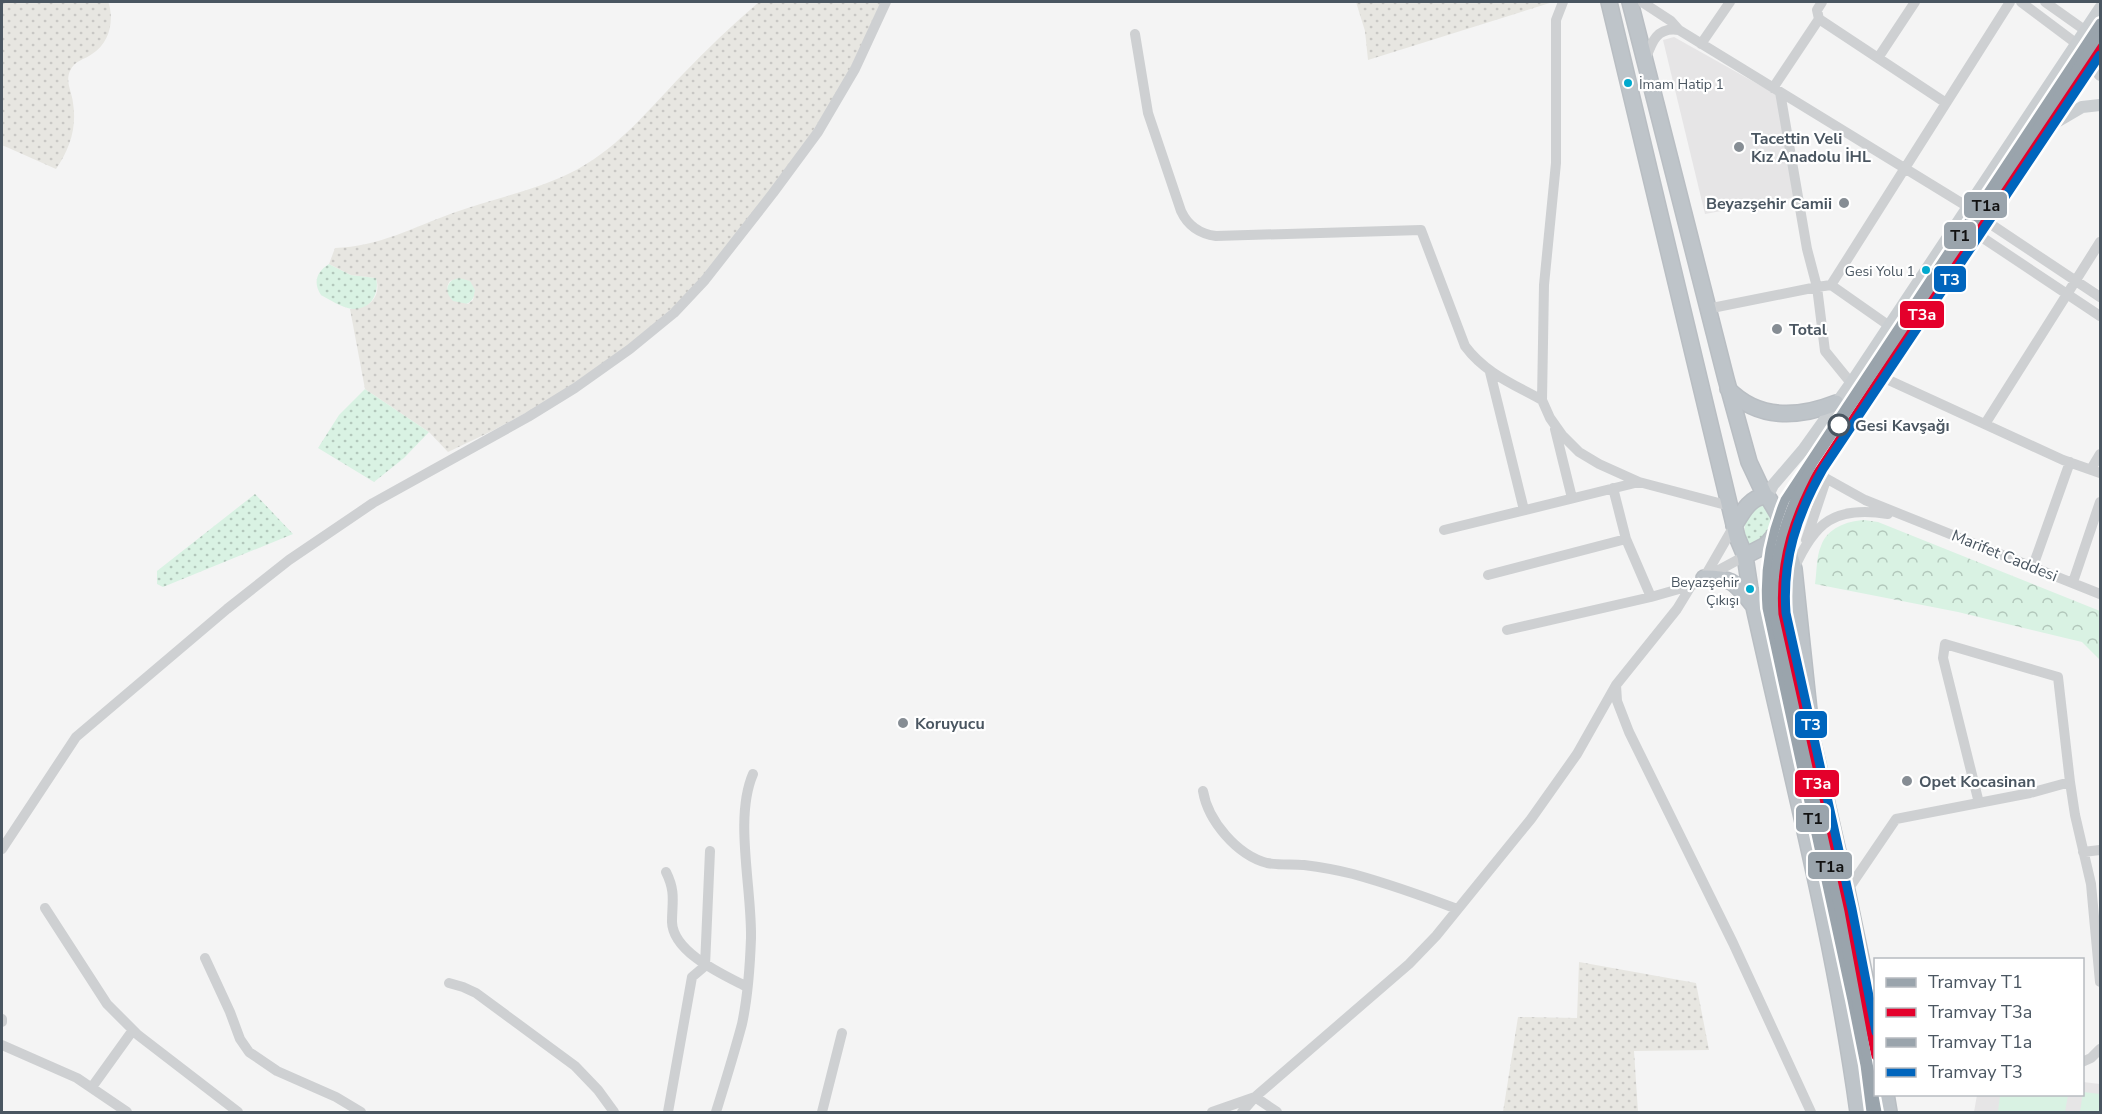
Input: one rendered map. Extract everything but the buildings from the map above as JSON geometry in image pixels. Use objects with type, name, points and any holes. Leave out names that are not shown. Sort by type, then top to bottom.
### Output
[{"type":"highway","points":[[1609,2],[1734,525],[1745,556],[1754,606],[1828,937],[1858,1113]]},
{"type":"highway","points":[[1630,2],[1707,309],[1749,462],[1764,493],[1775,508],[1794,569],[1812,739],[1848,891],[1874,1025]]},
{"type":"highway","points":[[1728,389],[1748,405],[1772,413],[1802,413],[1836,403]]},
{"type":"highway","points":[[1734,525],[1749,503],[1764,493]]},
{"type":"highway","points":[[1745,556],[1769,542],[1782,526]]},
{"type":"highway","points":[[1698,582],[1724,578],[1732,582],[1754,606]]},
{"type":"highway","points":[[1886,1096],[1889,1113]]},
{"type":"main road","points":[[1764,493],[1803,450],[1851,382],[2100,8]]},
{"type":"main road","points":[[2086,31],[2098,55],[2100,75]]},
{"type":"main road","points":[[2077,44],[2098,55]]},
{"type":"main road","points":[[1787,543],[1882,377],[2098,55]]},
{"type":"main road","points":[[2047,128],[2076,110],[2089,105],[2100,105]]},
{"type":"street","points":[[2,849],[76,737],[234,603],[308,547],[373,503],[528,417],[575,388],[630,349],[674,313],[705,280],[818,132],[852,76],[886,2]]},
{"type":"street","points":[[1575,2],[1563,2],[1556,20],[1556,163],[1544,285],[1542,400],[1554,424],[1570,444],[1589,459],[1639,482],[1730,506]]},
{"type":"street","points":[[1642,2],[1701,44],[1968,207]]},
{"type":"street","points":[[1701,44],[1730,2]]},
{"type":"street","points":[[1822,2],[1817,10],[1820,19],[1946,103]]},
{"type":"street","points":[[1878,58],[1915,2]]},
{"type":"street","points":[[1831,285],[2010,2]]},
{"type":"street","points":[[2021,2],[2077,44]]},
{"type":"street","points":[[2045,2],[2086,31]]},
{"type":"street","points":[[1820,19],[1777,90],[1807,249],[1817,287],[1825,351],[1851,382]]},
{"type":"street","points":[[1645,62],[1652,43],[1659,33],[1666,30],[1679,30]]},
{"type":"street","points":[[1136,34],[1148,112],[1181,211],[1190,225],[1199,231],[1216,236],[1420,230],[1465,346],[1490,372],[1542,400]]},
{"type":"street","points":[[1986,221],[2100,297]]},
{"type":"street","points":[[1977,234],[2100,316]]},
{"type":"street","points":[[1985,424],[2100,242]]},
{"type":"street","points":[[1707,309],[1831,285],[1888,325]]},
{"type":"street","points":[[1490,372],[1524,510]]},
{"type":"street","points":[[1882,377],[2070,462],[2096,471],[2100,454]]},
{"type":"street","points":[[1554,424],[1572,498]]},
{"type":"street","points":[[2033,566],[2070,462]]},
{"type":"street","points":[[1794,569],[1803,549],[1823,477],[1865,500],[1909,517]]},
{"type":"street","points":[[1444,530],[1639,482]]},
{"type":"street","points":[[1613,488],[1626,539],[1651,597]]},
{"type":"street","points":[[2073,582],[2100,502]]},
{"type":"street","points":[[1803,549],[1820,526],[1848,512],[1867,511],[1909,517]]},
{"type":"street","name":"Marifet Caddesi","points":[[1909,517],[2100,594]]},
{"type":"street","points":[[1242,1113],[1255,1097],[1409,964],[1457,909],[1516,838],[1554,787],[1577,754],[1616,685],[1698,582],[1734,525]]},
{"type":"street","points":[[1488,575],[1626,539]]},
{"type":"street","points":[[1507,630],[1651,597],[1698,582],[1745,556]]},
{"type":"street","points":[[1979,803],[1943,658],[1945,644],[2058,677],[2070,782],[2083,852],[2096,884],[2100,982]]},
{"type":"street","points":[[1616,685],[1617,701],[1629,732],[1733,943],[1810,1113]]},
{"type":"street","points":[[716,1113],[742,1023],[747,987],[751,918],[744,816],[745,799],[753,774]]},
{"type":"street","points":[[1848,891],[1896,819],[2030,793],[2070,782]]},
{"type":"street","points":[[1203,791],[1205,802],[1219,826],[1235,844],[1255,858],[1270,863],[1320,867],[1353,874],[1457,909]]},
{"type":"street","points":[[668,1113],[692,977],[705,966],[710,850]]},
{"type":"street","points":[[2083,852],[2100,850]]},
{"type":"street","points":[[666,872],[673,891],[672,921],[675,935],[705,966],[747,987]]},
{"type":"street","points":[[45,908],[107,1004],[133,1030],[238,1113]]},
{"type":"street","points":[[205,958],[240,1039],[249,1052],[277,1071],[327,1093],[360,1113]]},
{"type":"street","points":[[448,983],[476,993],[574,1066],[598,1090],[614,1113]]},
{"type":"street","points":[[92,1087],[133,1030]]},
{"type":"street","points":[[822,1113],[842,1033]]},
{"type":"street","points":[[2,1045],[57,1068],[92,1087],[127,1113]]},
{"type":"street","points":[[2084,1061],[2100,1049]]},
{"type":"street","points":[[1212,1113],[1255,1097]]},
{"type":"street","points":[[1255,1097],[1277,1113]]},
{"type":"shaded area","name":"Tacettin Veli Kız Anadolu İHL","points":[[1674,37],[1781,97],[1797,197],[1705,214],[1663,40]]},
{"type":"shaded area","points":[[2084,1082],[2100,1084],[2100,1112],[1974,1112],[1977,1096],[2084,1096]]},
{"type":"green space","points":[[329,264],[351,275],[376,278],[375,295],[369,304],[364,308],[352,309],[321,295],[317,286],[317,278]]},
{"type":"green space","points":[[461,277],[471,281],[475,291],[471,301],[461,305],[451,301],[447,291],[451,281]]},
{"type":"green space","points":[[365,389],[429,432],[404,458],[374,482],[318,448],[339,415]]},
{"type":"green space","points":[[255,494],[293,534],[163,587],[157,584],[157,571]]},
{"type":"green space","points":[[1765,503],[1770,509],[1775,533],[1749,546],[1745,533],[1746,520],[1753,510]]},
{"type":"green space","points":[[1864,520],[1878,522],[2100,611],[2100,660],[2082,642],[1958,612],[1815,584],[1819,550],[1828,534],[1845,524]]},
{"type":"green space","points":[[2084,1092],[2100,1094],[2100,1112],[2080,1112]]},
{"type":"green space","points":[[2000,1096],[2068,1096],[2065,1112],[1998,1112]]},
{"type":"sand","points":[[2,2],[108,2],[109,4],[111,18],[109,32],[103,44],[74,65],[70,71],[68,83],[74,112],[73,129],[69,146],[56,169],[2,145]]},
{"type":"sand","points":[[759,2],[881,2],[844,82],[800,151],[695,287],[636,341],[544,403],[448,452],[429,432],[365,389],[350,309],[363,307],[372,301],[377,291],[376,278],[351,275],[329,264],[335,248],[381,240],[453,213],[548,183],[578,169],[621,138],[701,55]],"holes":[[[459,278],[470,281],[475,290],[473,300],[468,304],[453,301],[447,291],[450,281]]]},
{"type":"sand","points":[[1356,2],[1553,2],[1368,60],[1365,31]]},
{"type":"sand","points":[[1579,962],[1696,983],[1709,1050],[1634,1051],[1638,1112],[1503,1112],[1518,1017],[1577,1018]]},
{"type":"tram line","name":"T1","points":[[1871,1112],[1865,1065],[1852,1000],[1767,608],[1766,580],[1772,540],[1785,500],[2100,23]]},
{"type":"tram line","name":"T1a","points":[[1874,1096],[1840,912],[1774,615],[1773,594],[1777,555],[1795,500],[1813,463],[2100,34]]},
{"type":"tram line","name":"T3a","points":[[1874,1047],[1779,606],[1778,580],[1784,543],[1796,506],[2100,44]]},
{"type":"tram line","name":"T3","points":[[1874,1022],[1852,909],[1786,613],[1786,575],[1793,538],[1806,503],[1823,469],[2100,55]]},
{"type":"tram line","name":"T1a","points":[[1874,1096],[1877,1112]]},
{"type":"place","name":"İmam Hatip 1","points":[[1628,83]]},
{"type":"place","name":"Tacettin Veli Kız Anadolu İHL","points":[[1739,147]]},
{"type":"place","name":"Beyazşehir Camii","points":[[1844,203]]},
{"type":"place","name":"Gesi Yolu 1","points":[[1926,270]]},
{"type":"place","name":"Total","points":[[1777,329]]},
{"type":"place","name":"Gesi Kavşağı","points":[[1839,425]]},
{"type":"place","name":"Beyazşehir Çıkışı","points":[[1750,589]]},
{"type":"place","name":"Koruyucu","points":[[903,723]]},
{"type":"place","name":"Opet Kocasinan","points":[[1907,781]]}]
